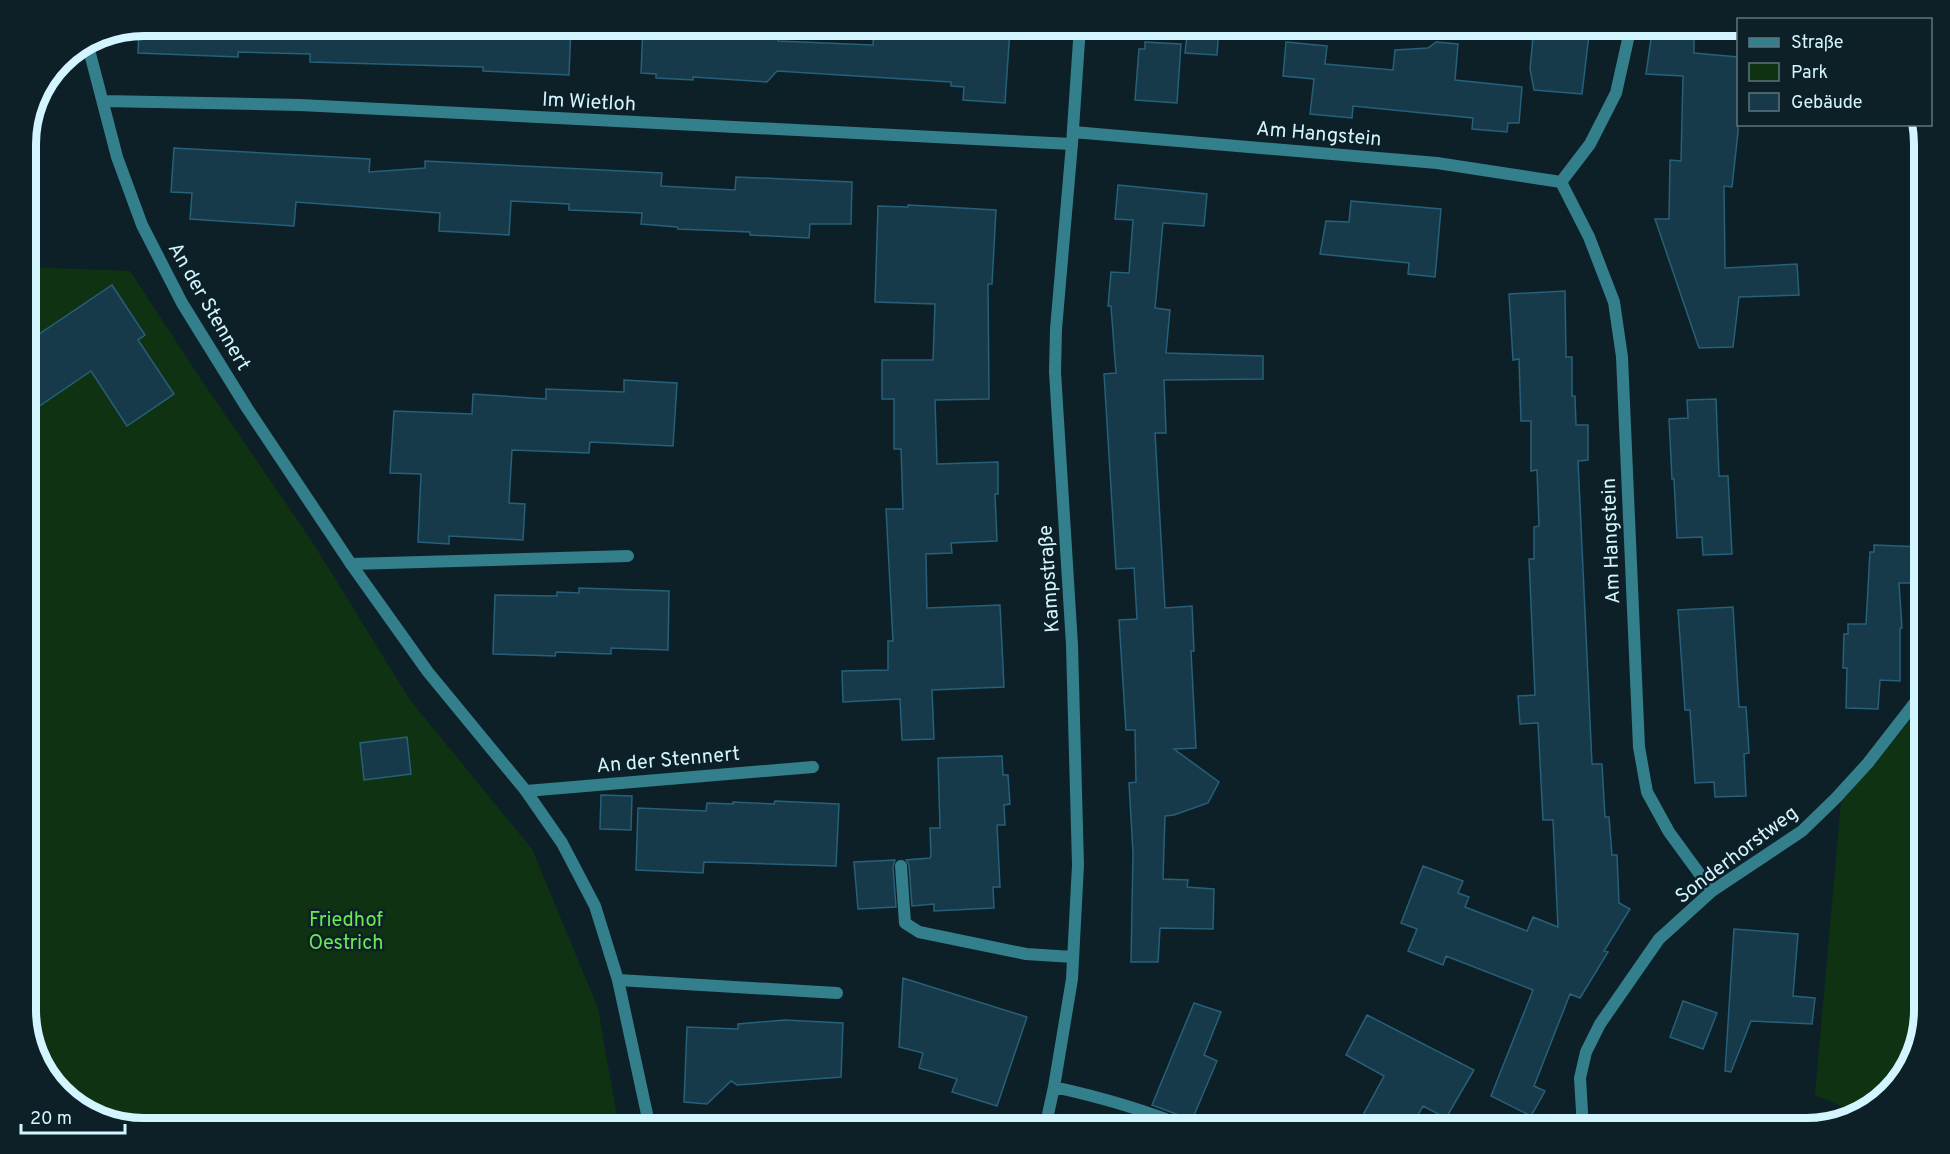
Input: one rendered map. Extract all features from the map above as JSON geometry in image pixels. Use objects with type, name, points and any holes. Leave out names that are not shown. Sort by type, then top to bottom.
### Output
[{"type":"street","name":"Kampstraße","points":[[1046,1118],[1054,1087],[1072,979],[1078,865],[1072,645],[1055,372],[1062,243],[1073,138],[1079,36]]},
{"type":"street","points":[[1561,182],[1590,144],[1616,93],[1629,36]]},
{"type":"street","name":"An der Stennert","points":[[89,50],[117,157],[142,225],[182,303],[247,408],[351,564],[428,672],[526,791],[562,843],[595,906],[618,980],[648,1118]]},
{"type":"street","name":"Im Wietloh","points":[[103,100],[300,105],[1073,138]]},
{"type":"street","name":"Am Hangstein","points":[[1073,138],[1437,163],[1561,182],[1589,237],[1614,302],[1622,357],[1639,747],[1647,792],[1669,832],[1712,891]]},
{"type":"street","points":[[351,564],[628,556]]},
{"type":"street","name":"Sonderhorstweg","points":[[1582,1118],[1580,1078],[1586,1052],[1600,1024],[1659,939],[1712,891],[1802,831],[1868,763],[1914,704]]},
{"type":"street","name":"An der Stennert","points":[[526,791],[813,767]]},
{"type":"street","points":[[901,866],[905,923],[919,932],[1026,954],[1073,957]]},
{"type":"street","points":[[618,980],[837,993]]},
{"type":"street","points":[[1054,1087],[1099,1097],[1166,1118]]},
{"type":"green space","name":"Friedhof Oestrich","points":[[36,267],[130,271],[313,543],[410,700],[532,849],[598,1008],[617,1118],[130,1117],[90,1104],[78,1096],[54,1070],[42,1045],[36,1017]]},
{"type":"green space","points":[[1914,715],[1913,1024],[1906,1051],[1892,1076],[1872,1096],[1848,1109],[1815,1095],[1841,802]]},
{"type":"building","points":[[139,36],[571,36],[569,75],[483,71],[483,67],[310,62],[310,54],[238,52],[238,57],[138,53]]},
{"type":"building","points":[[643,36],[779,36],[778,41],[873,45],[873,36],[1010,36],[1005,103],[963,100],[964,87],[951,86],[951,82],[777,71],[767,82],[693,77],[693,80],[656,78],[656,74],[641,73]]},
{"type":"building","points":[[1187,36],[1218,36],[1217,55],[1185,53]]},
{"type":"building","points":[[1533,36],[1589,36],[1582,94],[1534,90],[1530,69]]},
{"type":"building","points":[[1651,36],[1694,36],[1694,53],[1737,57],[1738,132],[1732,187],[1724,186],[1725,268],[1797,264],[1799,295],[1739,297],[1733,347],[1699,348],[1655,219],[1669,219],[1670,160],[1681,161],[1683,76],[1646,74]]},
{"type":"building","points":[[1145,42],[1181,44],[1177,103],[1135,100],[1139,49],[1145,49]]},
{"type":"building","points":[[1286,42],[1327,46],[1325,64],[1393,70],[1395,50],[1428,48],[1436,42],[1458,44],[1455,80],[1522,87],[1519,123],[1508,123],[1507,132],[1472,129],[1473,118],[1353,106],[1352,118],[1310,114],[1314,79],[1283,76]]},
{"type":"building","points":[[174,148],[370,159],[369,172],[425,168],[425,161],[662,173],[661,186],[735,190],[736,177],[852,182],[851,224],[810,224],[809,238],[750,235],[750,232],[678,229],[677,227],[641,224],[642,213],[569,210],[569,204],[511,201],[509,235],[439,231],[440,213],[296,202],[294,226],[190,219],[192,193],[171,192]]},
{"type":"building","points":[[1118,185],[1207,194],[1204,226],[1163,223],[1155,308],[1170,310],[1166,353],[1263,356],[1263,379],[1164,380],[1166,433],[1155,433],[1165,608],[1192,606],[1194,651],[1191,651],[1196,748],[1174,749],[1219,782],[1208,803],[1165,816],[1163,879],[1188,880],[1187,887],[1214,889],[1213,929],[1160,928],[1158,962],[1131,962],[1133,853],[1129,783],[1136,782],[1135,730],[1126,730],[1119,620],[1137,619],[1134,568],[1116,569],[1104,374],[1116,373],[1111,306],[1108,306],[1111,272],[1129,273],[1133,220],[1115,219]]},
{"type":"building","points":[[1351,201],[1441,209],[1435,277],[1408,274],[1409,263],[1320,254],[1326,221],[1349,222]]},
{"type":"building","points":[[908,205],[996,210],[992,284],[988,284],[989,399],[935,400],[937,464],[998,462],[998,494],[995,494],[997,541],[951,543],[952,553],[926,554],[927,608],[1000,605],[1004,687],[932,690],[934,739],[902,740],[900,699],[843,702],[842,671],[888,670],[888,641],[893,641],[886,509],[903,509],[901,449],[894,449],[894,399],[882,399],[882,360],[933,360],[935,304],[875,302],[878,206],[908,207]]},
{"type":"building","points":[[112,285],[145,335],[138,340],[174,394],[127,426],[91,371],[38,407],[36,404],[36,336]]},
{"type":"building","points":[[1565,291],[1566,357],[1572,357],[1572,396],[1575,396],[1576,425],[1588,425],[1588,460],[1578,461],[1592,764],[1602,764],[1605,817],[1609,817],[1612,855],[1617,855],[1619,903],[1630,909],[1604,951],[1608,952],[1580,998],[1570,994],[1534,1086],[1545,1091],[1531,1116],[1491,1096],[1533,990],[1446,956],[1443,965],[1408,951],[1417,929],[1401,923],[1423,866],[1463,881],[1458,893],[1469,897],[1465,907],[1527,931],[1533,917],[1558,927],[1553,820],[1543,820],[1538,723],[1520,724],[1518,696],[1535,695],[1529,559],[1534,559],[1534,527],[1539,526],[1537,470],[1531,471],[1531,421],[1521,421],[1519,359],[1513,360],[1509,294]]},
{"type":"building","points":[[624,380],[677,383],[673,446],[590,442],[589,453],[512,450],[509,503],[525,504],[523,540],[449,536],[449,544],[418,542],[421,474],[390,473],[394,411],[472,414],[473,394],[546,399],[546,389],[624,392]]},
{"type":"building","points":[[1716,399],[1719,476],[1728,476],[1732,554],[1703,555],[1702,537],[1677,538],[1669,419],[1688,418],[1687,400]]},
{"type":"building","points":[[1874,545],[1914,547],[1914,583],[1899,583],[1902,628],[1900,628],[1900,681],[1880,680],[1878,709],[1846,708],[1847,668],[1843,668],[1844,634],[1848,634],[1848,624],[1866,624],[1870,552],[1874,552]]},
{"type":"building","points":[[579,588],[669,591],[668,650],[611,648],[611,654],[556,652],[555,656],[493,654],[495,595],[557,596],[557,592],[579,593]]},
{"type":"building","points":[[1733,607],[1739,707],[1746,707],[1749,753],[1744,754],[1746,796],[1715,797],[1714,782],[1695,783],[1690,710],[1685,710],[1678,610]]},
{"type":"building","points":[[407,737],[411,774],[364,780],[360,743]]},
{"type":"building","points":[[1002,756],[1003,775],[1008,775],[1010,804],[1004,805],[1005,825],[997,825],[1000,887],[993,887],[994,908],[934,911],[934,904],[912,906],[909,865],[906,860],[930,858],[930,828],[940,828],[938,758]]},
{"type":"building","points":[[601,795],[632,796],[631,830],[600,829]]},
{"type":"building","points":[[775,801],[839,804],[836,866],[704,862],[703,873],[636,870],[638,808],[706,811],[707,803],[774,804]]},
{"type":"building","points":[[895,860],[893,867],[896,907],[858,909],[854,862]]},
{"type":"building","points":[[1734,929],[1798,934],[1793,996],[1815,998],[1812,1024],[1751,1021],[1731,1072],[1725,1071]]},
{"type":"building","points":[[903,978],[1027,1017],[997,1106],[952,1092],[957,1079],[919,1068],[923,1053],[899,1047]]},
{"type":"building","points":[[1683,1001],[1717,1013],[1703,1049],[1670,1037]]},
{"type":"building","points":[[1194,1003],[1221,1012],[1204,1055],[1217,1061],[1193,1118],[1187,1118],[1152,1105]]},
{"type":"building","points":[[1367,1015],[1474,1070],[1446,1118],[1423,1106],[1416,1118],[1361,1118],[1384,1076],[1346,1055]]},
{"type":"building","points":[[785,1020],[843,1023],[841,1077],[737,1085],[731,1081],[707,1104],[684,1102],[687,1027],[738,1029],[738,1024]]}]
